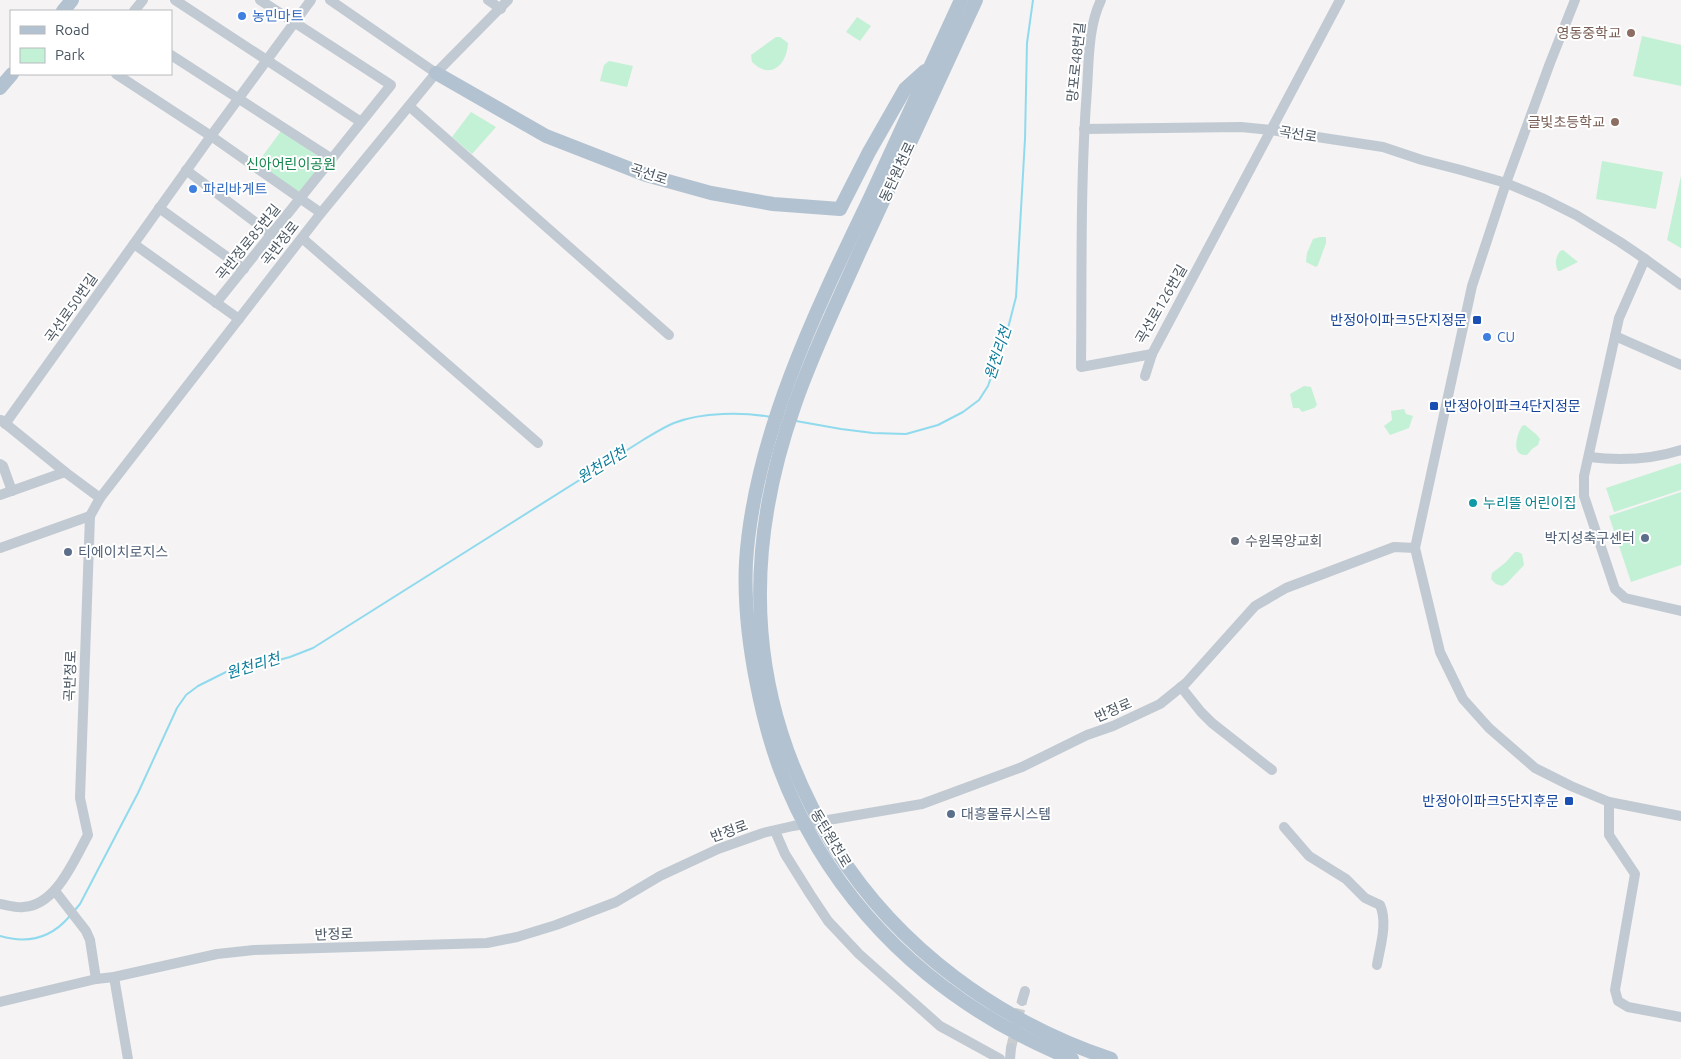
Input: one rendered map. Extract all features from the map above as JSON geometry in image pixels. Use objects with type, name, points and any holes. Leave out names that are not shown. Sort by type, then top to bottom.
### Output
[{"type":"main road","name":"동탄원천로","points":[[812,342],[868,233],[885,182],[930,66],[961,0]]},
{"type":"main road","name":"동탄원천로","points":[[812,342],[854,231],[885,182],[976,0]]},
{"type":"main road","name":"곡선로","points":[[436,73],[546,136],[646,175],[711,193],[764,202],[840,209],[869,152],[905,89],[930,66]]},
{"type":"main road","points":[[0,88],[11,75]]},
{"type":"main road","points":[[764,487],[794,406],[812,342]]},
{"type":"main road","name":"동탄원천로","points":[[764,487],[764,528],[760,565],[761,633],[773,702],[784,744],[808,800],[845,864],[884,914],[947,972],[983,998],[1039,1030],[1111,1059]]},
{"type":"main road","name":"동탄원천로","points":[[764,487],[750,525],[746,563],[748,631],[751,657],[769,741],[793,802],[830,868],[870,920],[920,969],[992,1020],[1024,1038],[1072,1059]]},
{"type":"street","points":[[175,0],[362,122]]},
{"type":"street","points":[[260,0],[294,22]]},
{"type":"street","name":"곡선로50번길","points":[[3,422],[311,0]]},
{"type":"street","name":"곡선로","points":[[330,0],[436,73]]},
{"type":"street","points":[[488,0],[501,9]]},
{"type":"street","name":"곡반정로","points":[[58,894],[64,878],[88,835],[80,798],[90,516],[100,498],[321,213],[436,73],[508,0]]},
{"type":"street","name":"망포로48번길","points":[[1084,129],[1090,48],[1096,12],[1101,0]]},
{"type":"street","name":"곡선로126번길","points":[[1084,129],[1081,367],[1152,354],[1340,0]]},
{"type":"street","points":[[1575,0],[1506,184],[1472,286],[1415,548],[1440,652],[1463,699],[1489,728],[1535,768],[1571,786],[1609,802],[1681,816]]},
{"type":"street","name":"곡반정로85번길","points":[[216,303],[391,85],[294,22]]},
{"type":"street","points":[[172,56],[332,159]]},
{"type":"street","points":[[118,75],[211,136],[321,213]]},
{"type":"street","points":[[409,106],[669,335]]},
{"type":"street","name":"곡선로","points":[[1084,129],[1241,127],[1383,147],[1506,184],[1542,198],[1576,215],[1620,242],[1681,285]]},
{"type":"street","points":[[186,170],[271,234]]},
{"type":"street","points":[[159,208],[244,268]]},
{"type":"street","points":[[302,238],[538,443]]},
{"type":"street","points":[[134,244],[239,319]]},
{"type":"street","points":[[1645,260],[1619,318],[1584,476],[1584,496],[1616,589],[1625,598],[1681,611]]},
{"type":"street","points":[[1615,336],[1681,365]]},
{"type":"street","points":[[1144,376],[1152,354]]},
{"type":"street","points":[[3,422],[100,498]]},
{"type":"street","points":[[1589,457],[1610,460],[1640,460],[1681,450]]},
{"type":"street","points":[[0,464],[12,491]]},
{"type":"street","points":[[0,495],[65,472]]},
{"type":"street","points":[[0,548],[90,516]]},
{"type":"street","name":"반정로","points":[[0,1002],[96,979],[114,977],[217,954],[254,950],[487,942],[517,937],[556,925],[616,902],[660,876],[718,849],[763,833],[802,824],[922,804],[1022,767],[1087,735],[1129,719],[1160,704],[1181,688],[1255,606],[1286,588],[1394,547],[1415,548]]},
{"type":"street","points":[[1181,688],[1212,723],[1272,770]]},
{"type":"street","points":[[1609,802],[1609,835],[1636,874],[1614,990],[1618,1001],[1628,1007],[1675,1018]]},
{"type":"street","points":[[1284,827],[1309,856],[1346,879],[1365,898],[1380,905],[1384,912],[1377,965]]},
{"type":"street","points":[[775,831],[785,854],[828,921],[859,954],[940,1026],[1000,1059]]},
{"type":"street","points":[[0,904],[24,907],[58,894],[86,931],[90,940],[96,979]]},
{"type":"street","points":[[114,977],[128,1059]]},
{"type":"green space","points":[[857,17],[871,26],[860,41],[846,32]]},
{"type":"green space","points":[[1642,36],[1681,45],[1681,86],[1633,76]]},
{"type":"green space","points":[[776,37],[780,37],[788,43],[785,57],[777,68],[766,70],[759,68],[752,62],[751,55]]},
{"type":"green space","points":[[609,61],[633,66],[627,87],[600,81],[604,65]]},
{"type":"green space","points":[[471,112],[496,127],[472,154],[452,137]]},
{"type":"green space","name":"신아어린이공원","points":[[281,131],[322,159],[323,164],[301,193],[256,165]]},
{"type":"green space","points":[[1602,161],[1663,172],[1656,209],[1596,199]]},
{"type":"green space","points":[[1681,176],[1681,248],[1667,240]]},
{"type":"green space","points":[[1326,237],[1326,243],[1316,267],[1306,262],[1307,253],[1313,239]]},
{"type":"green space","points":[[1563,250],[1578,262],[1558,271],[1556,265],[1557,258],[1560,251]]},
{"type":"green space","points":[[1304,386],[1311,387],[1317,405],[1302,412],[1299,408],[1293,408],[1290,394]]},
{"type":"green space","points":[[1404,409],[1406,414],[1413,416],[1409,428],[1390,435],[1384,426],[1392,420],[1391,411]]},
{"type":"green space","points":[[1525,425],[1540,439],[1538,445],[1527,455],[1522,455],[1518,452],[1516,444],[1520,430]]},
{"type":"green space","points":[[1681,463],[1681,490],[1614,512],[1606,488]]},
{"type":"green space","points":[[1681,492],[1681,565],[1631,582],[1609,516]]},
{"type":"green space","points":[[1515,552],[1522,554],[1524,565],[1507,583],[1502,586],[1496,584],[1491,579],[1492,573]]},
{"type":"waterway","name":"원천리천","points":[[796,421],[873,433],[906,434],[938,425],[963,412],[979,400],[988,386],[1007,332],[1016,297],[1025,139],[1027,43],[1033,0]]},
{"type":"waterway","name":"원천리천","points":[[75,910],[80,904],[138,793],[177,708],[186,695],[198,686],[226,672],[290,657],[313,648],[643,440],[670,425],[685,419],[710,415],[748,414],[771,417]]},
{"type":"waterway","name":"원천리천","points":[[0,936],[20,940],[38,938],[54,930],[69,917]]},
{"type":"tunnel","points":[[1011,1048],[1022,1001]]},
{"type":"place","name":"농민마트","points":[[242,16]]},
{"type":"place","name":"영동중학교","points":[[1631,33]]},
{"type":"place","name":"글빛초등학교","points":[[1615,122]]},
{"type":"place","name":"파리바게트","points":[[193,189]]},
{"type":"place","name":"반정아이파크5단지정문","points":[[1477,320]]},
{"type":"place","name":"CU","points":[[1487,337]]},
{"type":"place","name":"반정아이파크4단지정문","points":[[1434,406]]},
{"type":"place","name":"누리뜰 어린이집","points":[[1473,503]]},
{"type":"place","name":"박지성축구센터","points":[[1645,538]]},
{"type":"place","name":"수원목양교회","points":[[1235,541]]},
{"type":"place","name":"티에이치로지스","points":[[68,552]]},
{"type":"place","name":"반정아이파크5단지후문","points":[[1569,801]]},
{"type":"place","name":"대흥물류시스템","points":[[951,814]]}]
